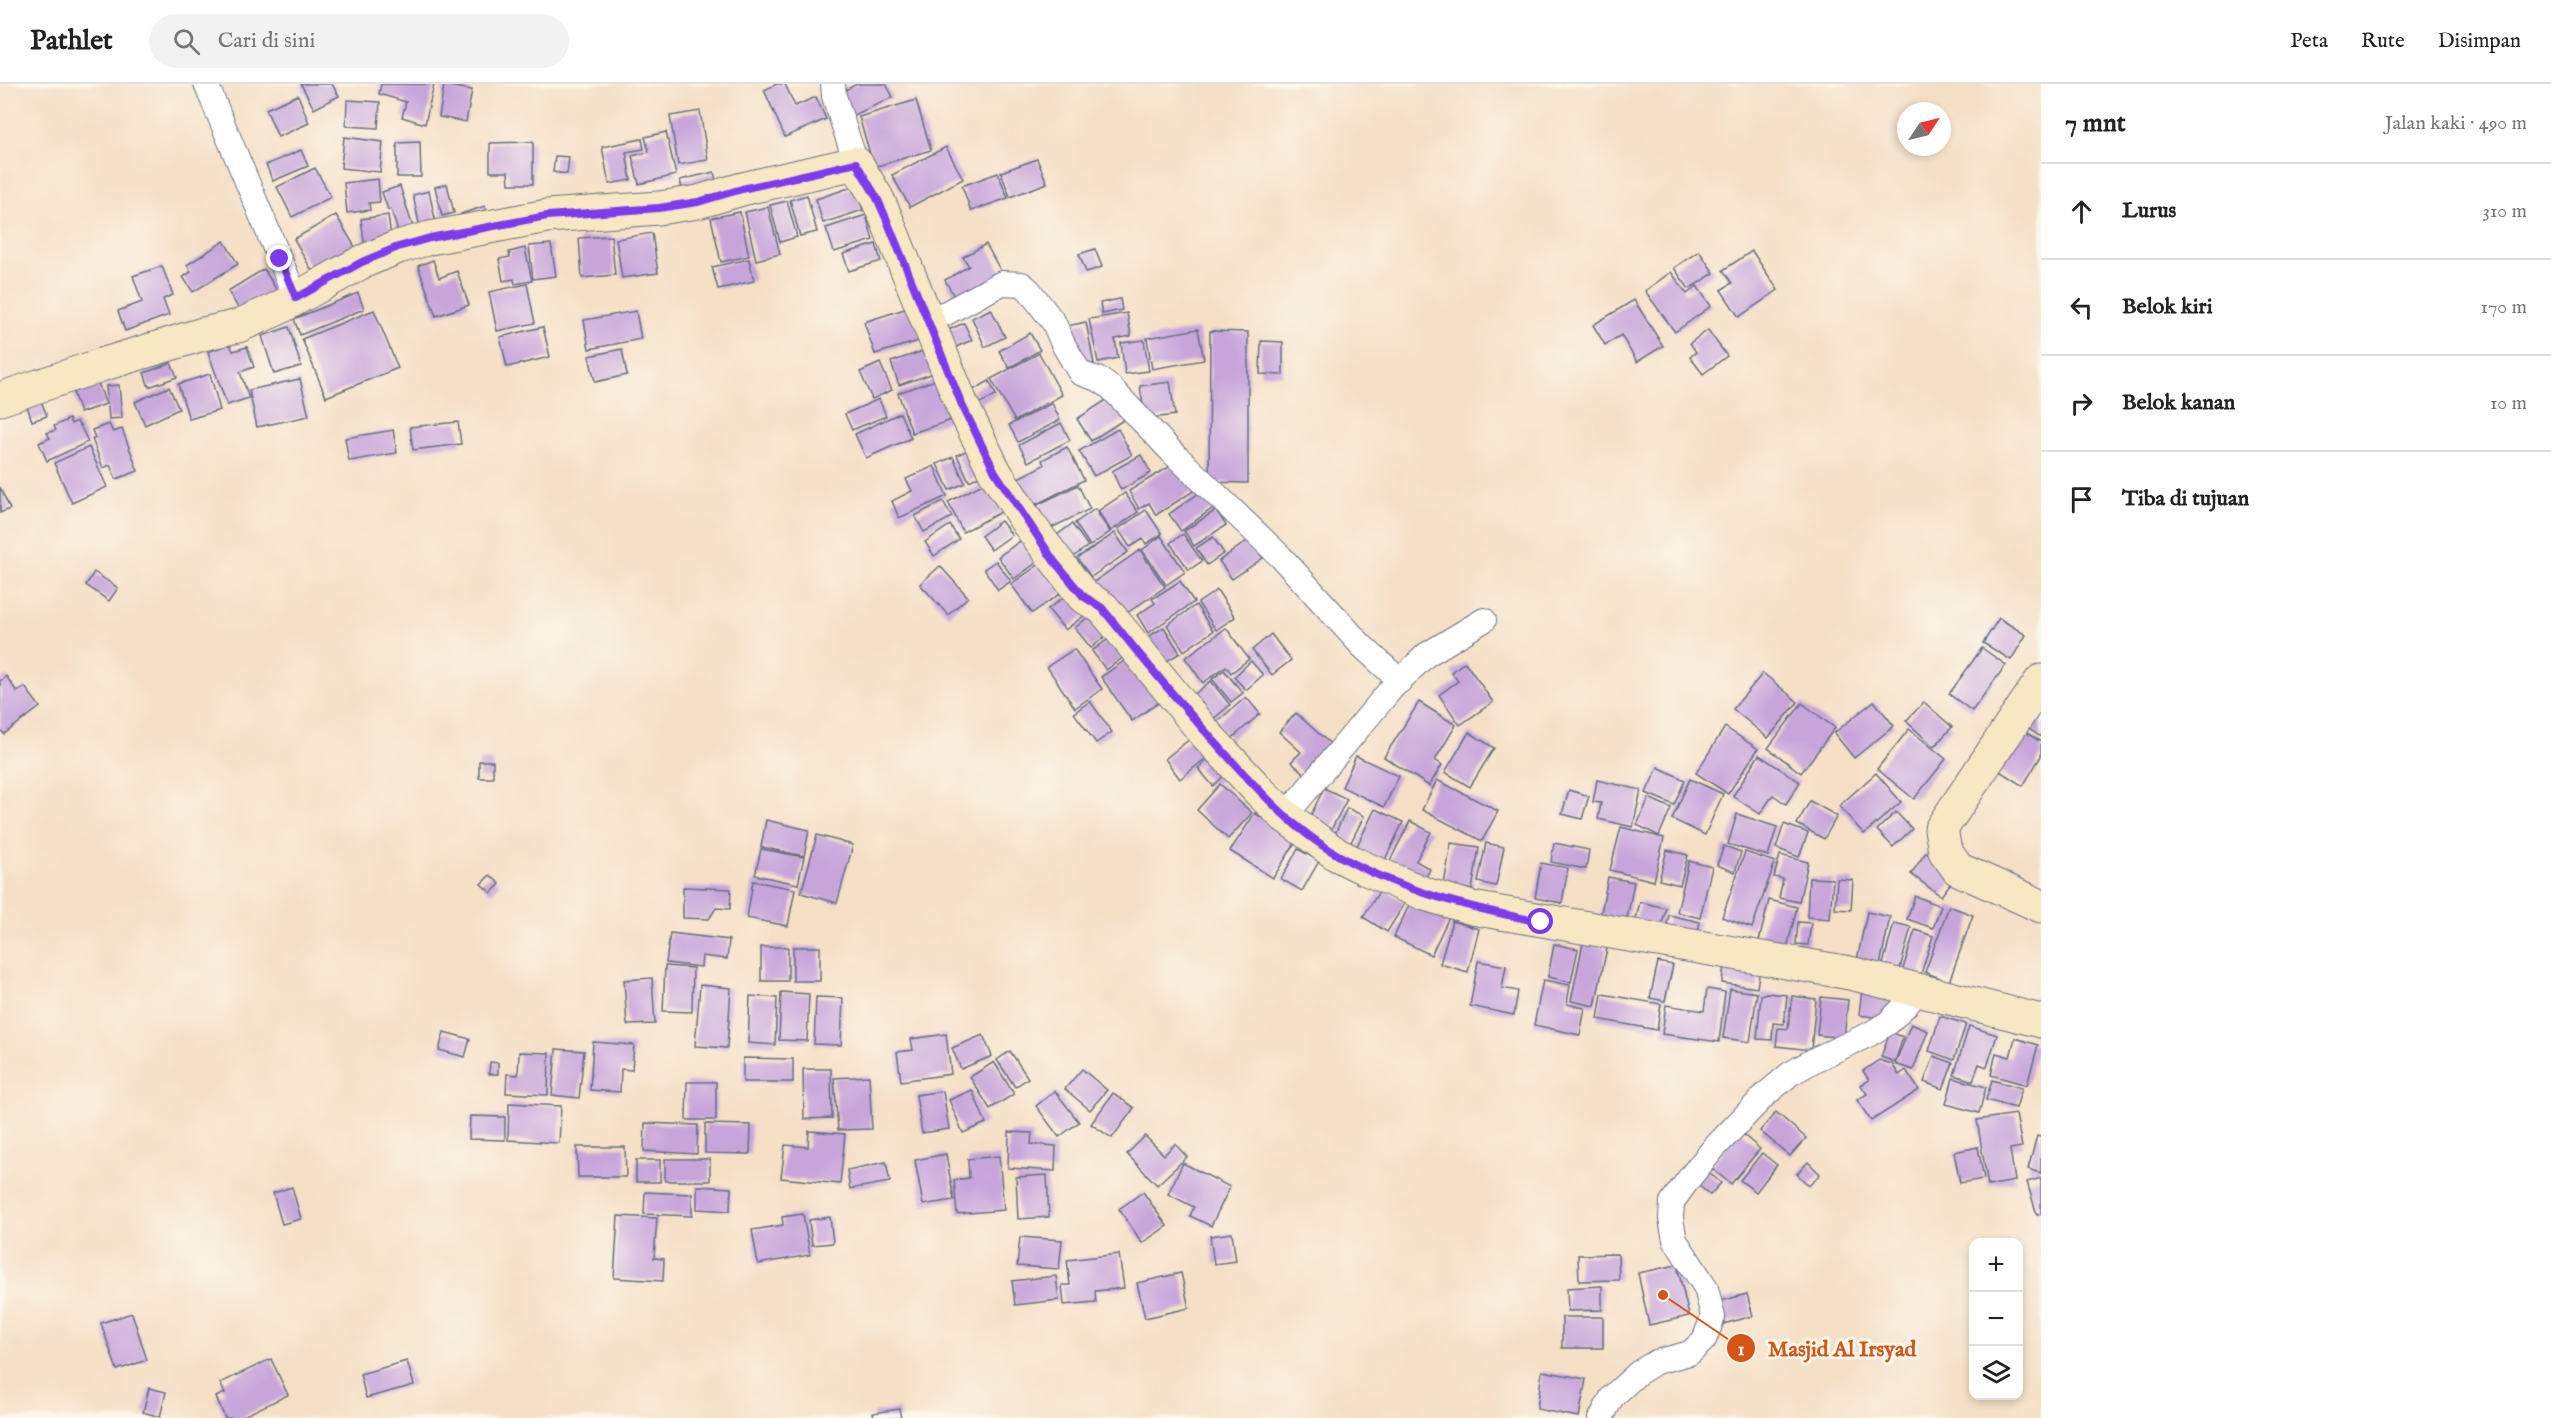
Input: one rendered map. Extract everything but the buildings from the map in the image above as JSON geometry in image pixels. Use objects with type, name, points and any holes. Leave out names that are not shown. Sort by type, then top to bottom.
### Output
[{"type":"street","points":[[206,84],[296,298]]},
{"type":"street","points":[[833,84],[834,96],[856,163],[877,198],[962,405],[995,472],[1040,542],[1083,596],[1102,608],[1203,731],[1285,816],[1336,854],[1355,864],[1425,894],[1472,908],[1850,974],[2041,1021]]},
{"type":"street","points":[[0,399],[111,362],[203,334],[238,326],[362,262],[398,247],[430,238],[547,216],[659,208],[698,202],[742,189],[856,163]]},
{"type":"street","points":[[927,318],[946,314],[1002,283],[1022,284],[1054,323],[1080,374],[1100,380],[1111,388],[1171,451],[1281,557],[1361,645],[1400,681]]},
{"type":"street","points":[[1285,816],[1400,681],[1426,655],[1484,620]]},
{"type":"street","points":[[2041,681],[1941,829],[1945,851],[1958,868],[2041,906]]},
{"type":"street","points":[[1601,1418],[1612,1397],[1638,1373],[1656,1362],[1690,1353],[1704,1340],[1713,1317],[1706,1288],[1675,1240],[1671,1219],[1672,1202],[1691,1176],[1714,1148],[1765,1095],[1790,1074],[1816,1059],[1870,1035],[1888,1023],[1909,1002],[1915,990]]},
{"type":"place","name":"Masjid Al Irsyad","points":[[1663,1295]]},
{"type":"route","points":[[280,259],[296,298],[362,262],[398,247],[430,238],[547,216],[659,208],[698,202],[742,189],[826,172],[856,163],[886,218],[962,405],[995,472],[1054,561],[1083,596],[1102,608],[1203,731],[1285,816],[1336,854],[1425,894],[1472,908],[1541,922]]}]
